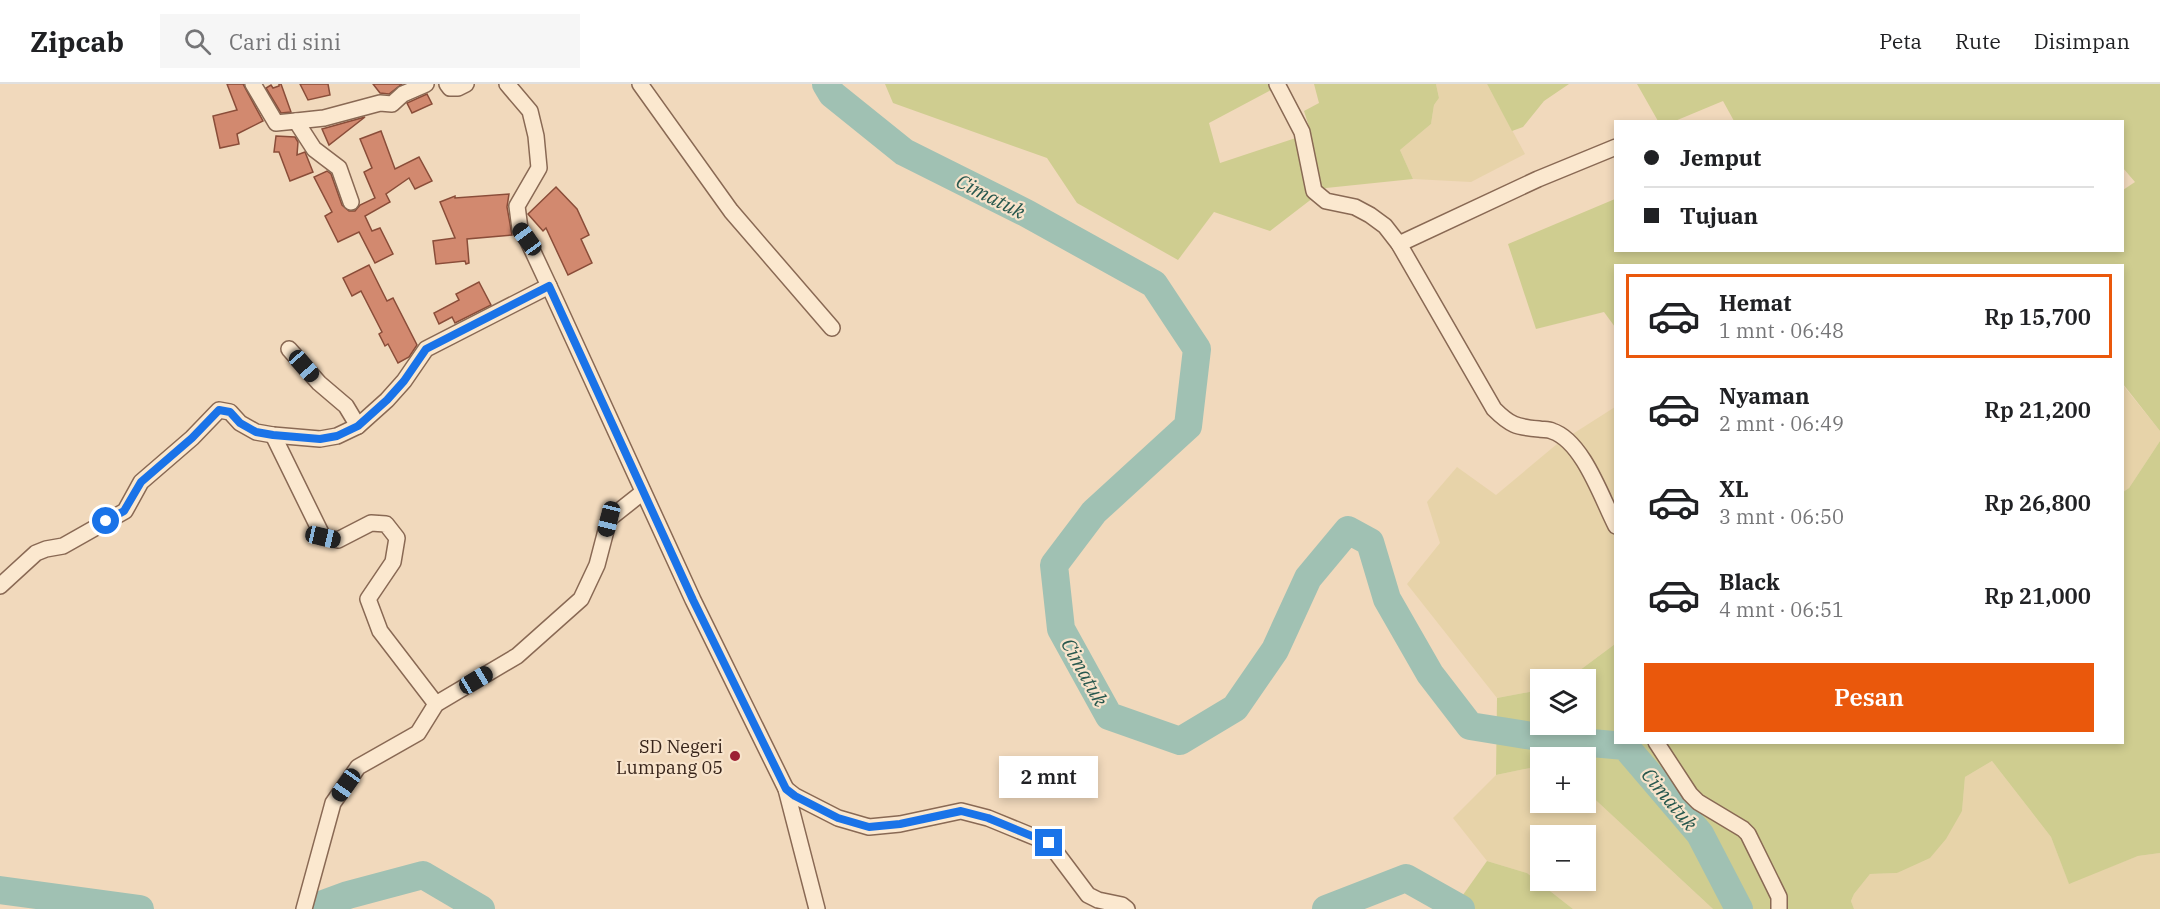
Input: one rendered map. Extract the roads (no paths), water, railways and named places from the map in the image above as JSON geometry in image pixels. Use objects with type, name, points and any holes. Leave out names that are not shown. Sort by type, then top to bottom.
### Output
[{"type":"street","points":[[253,84],[276,123],[324,118],[380,104],[392,104],[403,94],[426,84]]},
{"type":"street","points":[[447,84],[450,88],[458,88],[466,84]]},
{"type":"street","points":[[507,84],[530,111],[537,136],[538,168],[517,206],[520,229],[549,286],[693,600],[786,789],[817,909]]},
{"type":"street","points":[[640,84],[731,211],[832,328]]},
{"type":"street","points":[[1277,84],[1302,132],[1314,191],[1326,201],[1355,207],[1385,226],[1399,244],[1494,409],[1507,422],[1525,428],[1552,431],[1567,440],[1582,458],[1614,522]]},
{"type":"street","points":[[296,121],[314,149],[339,168],[351,202]]},
{"type":"street","points":[[1399,244],[1538,179],[1614,148]]},
{"type":"street","points":[[0,586],[36,553],[63,546],[124,511],[141,482],[192,438],[219,410],[230,412],[240,423],[256,432],[320,439],[337,436],[358,426],[387,400],[404,381],[426,349],[549,286]]},
{"type":"street","points":[[289,348],[319,383],[346,406],[358,426]]},
{"type":"street","points":[[273,435],[323,537],[338,540],[371,523],[386,524],[397,538],[393,562],[368,598],[380,631],[436,704]]},
{"type":"street","points":[[304,909],[333,803],[358,766],[418,733],[436,704],[517,656],[581,599],[597,565],[609,519],[643,492]]},
{"type":"street","points":[[1657,744],[1690,795],[1748,834],[1779,897],[1779,909]]},
{"type":"street","points":[[786,789],[838,818],[869,827],[900,824],[961,811],[988,818],[1049,843],[1088,895],[1098,900],[1122,905],[1127,909]]},
{"type":"waterway","name":"Cimatuk","points":[[826,84],[832,94],[904,152],[1026,213],[1154,284],[1197,349],[1188,426],[1094,512],[1054,565],[1061,629],[1109,716],[1180,741],[1235,708],[1275,650],[1308,578],[1348,530],[1370,542],[1387,599],[1430,674],[1470,726],[1557,740],[1625,746],[1700,834],[1739,909]]},
{"type":"waterway","name":"Cimatuk","points":[[310,909],[348,895],[423,875],[481,909]]},
{"type":"waterway","name":"Cimatuk","points":[[1326,909],[1406,878],[1461,909]]},
{"type":"waterway","name":"Cimatuk","points":[[0,890],[140,909]]},
{"type":"place","name":"SD Negeri Lumpang 05","points":[[735,756]]}]
